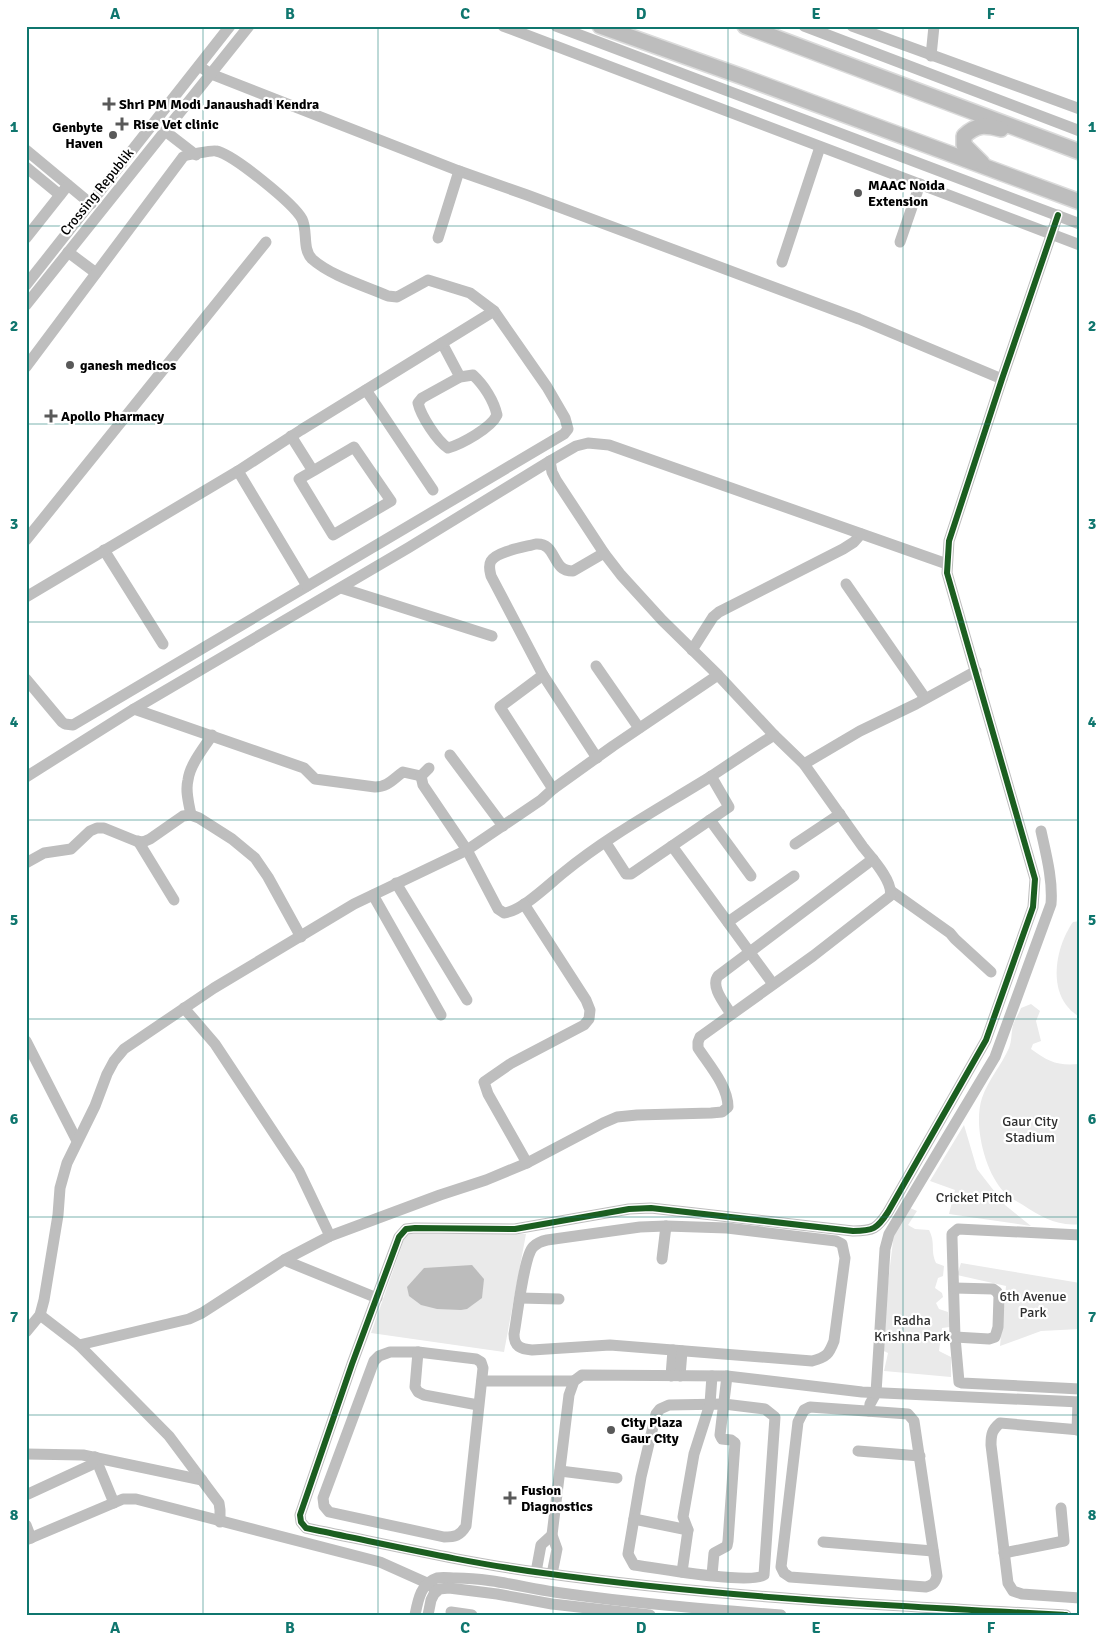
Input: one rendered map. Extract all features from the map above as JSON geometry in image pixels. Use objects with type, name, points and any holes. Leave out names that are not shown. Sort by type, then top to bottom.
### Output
[{"type":"main road","points":[[600,26],[1080,202]]},
{"type":"main road","points":[[745,26],[1080,152]]},
{"type":"main road","points":[[986,168],[964,145],[964,136],[973,128],[986,125],[1048,140]]},
{"type":"street","points":[[26,285],[230,26]]},
{"type":"street","name":"Crossing Republik","points":[[26,305],[249,26]]},
{"type":"street","points":[[504,26],[1080,245]]},
{"type":"street","points":[[556,26],[1080,224]]},
{"type":"street","points":[[804,26],[1080,131]]},
{"type":"street","points":[[852,26],[1080,109]]},
{"type":"street","points":[[932,56],[934,26]]},
{"type":"street","points":[[199,66],[210,74],[459,171],[527,194],[860,319],[1002,379]]},
{"type":"street","points":[[165,132],[196,155]]},
{"type":"street","points":[[782,262],[820,146]]},
{"type":"street","points":[[26,150],[91,204]]},
{"type":"street","points":[[26,367],[183,156],[186,154],[196,155],[207,150],[216,151],[226,155],[263,181],[295,209],[303,220],[308,253],[312,259],[332,272],[388,296],[397,297],[428,280],[470,293],[494,311],[547,387],[565,418],[568,429],[567,432],[73,725],[62,722],[26,680]]},
{"type":"street","points":[[26,167],[60,195]]},
{"type":"street","points":[[438,238],[459,171]]},
{"type":"street","points":[[26,238],[68,184]]},
{"type":"street","points":[[900,242],[920,184]]},
{"type":"street","points":[[406,1229],[515,1229],[629,1209],[651,1208],[853,1232],[870,1230],[881,1223],[986,1040],[1034,907],[1035,878],[947,573],[947,564],[949,540],[1058,215]]},
{"type":"street","points":[[26,540],[266,242]]},
{"type":"street","points":[[68,252],[96,274]]},
{"type":"street","points":[[26,597],[238,472],[291,436],[494,311]]},
{"type":"street","points":[[442,344],[460,377]]},
{"type":"street","points":[[473,375],[480,381],[495,406],[497,415],[494,422],[457,445],[448,448],[442,444],[420,410],[418,403],[422,398],[460,377],[473,375]]},
{"type":"street","points":[[366,390],[433,490]]},
{"type":"street","points":[[291,436],[313,472]]},
{"type":"street","points":[[26,777],[134,709],[341,588],[550,461],[576,446],[588,443],[609,445],[947,564]]},
{"type":"street","points":[[354,446],[391,501],[333,535],[298,480],[313,472],[354,446]]},
{"type":"street","points":[[79,1345],[189,1319],[202,1313],[284,1260],[330,1236],[486,1180],[527,1163],[617,1117],[722,1112],[728,1107],[728,1098],[698,1048],[700,1036],[812,956],[890,896],[890,885],[804,764],[662,620],[604,554],[556,480],[550,461]]},
{"type":"street","points":[[238,472],[307,586]]},
{"type":"street","points":[[692,650],[713,617],[720,612],[843,549],[854,542],[861,534]]},
{"type":"street","points":[[597,758],[543,675],[491,576],[489,567],[492,559],[499,554],[542,544],[553,553],[561,567],[573,571],[604,554]]},
{"type":"street","points":[[104,550],[163,644]]},
{"type":"street","points":[[846,584],[926,698]]},
{"type":"street","points":[[341,588],[492,636]]},
{"type":"street","points":[[596,666],[639,728]]},
{"type":"street","points":[[804,764],[860,731],[976,671]]},
{"type":"street","points":[[543,675],[500,707],[553,789]]},
{"type":"street","points":[[26,1332],[40,1315],[44,1300],[57,1224],[60,1188],[67,1163],[95,1106],[107,1074],[114,1061],[124,1050],[184,1008],[354,904],[467,850],[639,728],[718,675]]},
{"type":"street","points":[[134,709],[306,769],[315,779],[382,787],[389,784],[403,772],[425,772],[423,785],[467,850],[498,909],[504,913],[510,912],[524,904],[566,870],[634,823],[774,735]]},
{"type":"street","points":[[191,815],[187,791],[188,779],[191,769],[212,735]]},
{"type":"street","points":[[450,755],[503,826]]},
{"type":"street","points":[[606,843],[628,875],[729,807],[711,776]]},
{"type":"street","points":[[795,844],[840,814]]},
{"type":"street","points":[[26,863],[44,853],[71,849],[90,831],[97,828],[104,828],[138,841],[150,839],[183,816],[191,815],[200,818],[232,839],[255,858],[268,877],[301,936]]},
{"type":"street","points":[[710,820],[751,876]]},
{"type":"street","points":[[865,1411],[876,1393],[885,1249],[889,1234],[995,1057],[1051,904],[1052,896],[1047,858],[1040,832]]},
{"type":"street","points":[[138,841],[174,900]]},
{"type":"street","points":[[672,846],[773,984]]},
{"type":"street","points":[[731,1014],[715,986],[715,980],[718,976],[873,859]]},
{"type":"street","points":[[728,922],[794,876]]},
{"type":"street","points":[[396,884],[467,1000]]},
{"type":"street","points":[[891,891],[950,933],[991,972]]},
{"type":"street","points":[[373,895],[442,1015]]},
{"type":"street","points":[[524,904],[586,1000],[590,1010],[589,1019],[584,1025],[510,1064],[484,1082],[488,1094],[527,1163]]},
{"type":"street","points":[[184,1008],[215,1044],[299,1171],[330,1236]]},
{"type":"street","points":[[26,1041],[77,1141]]},
{"type":"street","points":[[409,1208],[406,1229],[399,1237],[300,1515],[301,1522],[306,1528],[476,1562],[552,1574],[714,1592],[882,1605],[1066,1615]]},
{"type":"street","points":[[662,1259],[666,1226]]},
{"type":"street","points":[[640,1227],[727,1228],[836,1241],[842,1244],[844,1250],[845,1258],[834,1341],[829,1353],[820,1359],[812,1360],[610,1345],[525,1350],[517,1346],[514,1340],[520,1298],[530,1252],[539,1242],[640,1227]]},
{"type":"street","points":[[1080,1235],[958,1230],[954,1231],[952,1238],[955,1337],[959,1382],[1072,1389],[1078,1430],[1000,1423],[991,1434],[1008,1583],[1013,1591],[1022,1594],[1080,1598]]},
{"type":"street","points":[[284,1260],[377,1298]]},
{"type":"street","points":[[954,1288],[993,1290],[999,1296],[998,1327],[995,1337],[989,1340],[955,1337]]},
{"type":"street","points":[[520,1298],[559,1298]]},
{"type":"street","points":[[40,1315],[79,1345],[169,1436],[219,1503],[220,1522]]},
{"type":"street","points":[[675,1376],[678,1350]]},
{"type":"street","points":[[390,1352],[418,1352],[476,1359],[481,1362],[483,1368],[482,1381],[466,1526],[461,1535],[444,1537],[329,1512],[324,1506],[323,1498],[374,1361],[379,1356],[390,1352]]},
{"type":"street","points":[[418,1352],[415,1387],[418,1392],[424,1395],[478,1405]]},
{"type":"street","points":[[552,1574],[556,1549],[552,1535],[568,1396],[574,1381],[582,1375],[727,1376],[862,1392],[1073,1402]]},
{"type":"street","points":[[682,1572],[688,1530],[683,1517],[685,1503],[694,1454],[710,1404],[712,1376]]},
{"type":"street","points":[[712,1575],[714,1554],[727,1546],[728,1541],[734,1463],[735,1443],[731,1440],[722,1439],[720,1436],[727,1376]]},
{"type":"street","points":[[482,1381],[574,1381]]},
{"type":"street","points":[[862,1392],[865,1411]]},
{"type":"street","points":[[710,1404],[765,1409],[775,1417],[764,1575],[756,1578],[682,1572],[634,1565],[628,1554],[641,1477],[656,1414],[660,1409],[669,1405],[710,1404]]},
{"type":"street","points":[[810,1407],[865,1411],[908,1414],[914,1421],[937,1576],[935,1583],[926,1587],[790,1577],[784,1573],[781,1567],[798,1422],[801,1414],[810,1407]]},
{"type":"street","points":[[858,1451],[920,1456]]},
{"type":"street","points":[[26,1454],[65,1454],[95,1457],[202,1480]]},
{"type":"street","points":[[26,1495],[92,1465],[95,1457]]},
{"type":"street","points":[[95,1457],[114,1503]]},
{"type":"street","points":[[560,1471],[617,1478]]},
{"type":"street","points":[[26,1526],[29,1539],[123,1499],[136,1499],[380,1562],[427,1583],[437,1591]]},
{"type":"street","points":[[1004,1553],[1064,1541],[1061,1508]]},
{"type":"street","points":[[634,1519],[688,1530]]},
{"type":"street","points":[[290,1539],[301,1522]]},
{"type":"street","points":[[536,1572],[541,1545],[552,1535]]},
{"type":"street","points":[[823,1542],[933,1551]]},
{"type":"street","points":[[465,1590],[476,1562]]},
{"type":"street","points":[[415,1615],[421,1590],[427,1583],[438,1578],[471,1578],[552,1592],[666,1606],[781,1615]]},
{"type":"street","points":[[428,1615],[430,1600],[440,1589],[449,1588],[551,1609],[650,1615]]},
{"type":"street","points":[[450,1612],[472,1615]]},
{"type":"green space","points":[[1080,921],[1080,1017],[1069,1009],[1062,998],[1058,986],[1057,972],[1061,946],[1066,933],[1073,922]]},
{"type":"green space","name":"Gaur City Stadium","points":[[1031,1004],[1040,1011],[1036,1021],[1041,1041],[1033,1044],[1031,1049],[1059,1064],[1080,1064],[1080,1224],[1064,1224],[1050,1220],[1008,1196],[991,1173],[982,1148],[979,1121],[982,1098],[1009,1048],[1013,1025],[1021,1008]]},
{"type":"green space","name":"Cricket Pitch","points":[[964,1125],[977,1169],[1005,1205],[1031,1226],[949,1214],[955,1190],[930,1181]]},
{"type":"green space","name":"Radha Krishna Park","points":[[910,1208],[917,1211],[908,1225],[915,1229],[929,1230],[936,1263],[944,1266],[943,1276],[938,1278],[935,1288],[942,1293],[943,1297],[936,1303],[939,1309],[948,1312],[950,1327],[942,1328],[939,1351],[951,1357],[951,1377],[884,1371],[888,1353],[880,1349],[894,1233]]},
{"type":"green space","points":[[406,1234],[526,1234],[504,1352],[371,1333]]},
{"type":"green space","name":"6th Avenue Park","points":[[961,1263],[1080,1283],[1080,1329],[1041,1331],[1000,1346],[1006,1286],[957,1275]]},
{"type":"shaded area","points":[[472,1265],[484,1279],[482,1298],[467,1309],[437,1309],[421,1305],[409,1296],[407,1287],[424,1268]]},
{"type":"cycle path","points":[[1058,215],[949,541],[947,573],[1035,879],[1033,907],[986,1040],[888,1212],[874,1228],[860,1231],[651,1208],[629,1209],[515,1229],[406,1229],[399,1237],[352,1364],[300,1515],[301,1522],[306,1528],[459,1559],[543,1573],[739,1594],[870,1604],[1066,1615]]},
{"type":"place","name":"Shri PM Modi Janaushadi Kendra","points":[[109,104]]},
{"type":"place","name":"Rise Vet clinic","points":[[122,124]]},
{"type":"place","name":"Genbyte Haven","points":[[113,135]]},
{"type":"place","name":"MAAC Noida Extension","points":[[858,193]]},
{"type":"place","name":"ganesh medicos","points":[[70,365]]},
{"type":"place","name":"Apollo Pharmacy","points":[[51,416]]},
{"type":"place","name":"City Plaza Gaur City","points":[[611,1430]]},
{"type":"place","name":"Fusion Diagnostics","points":[[510,1498]]}]
